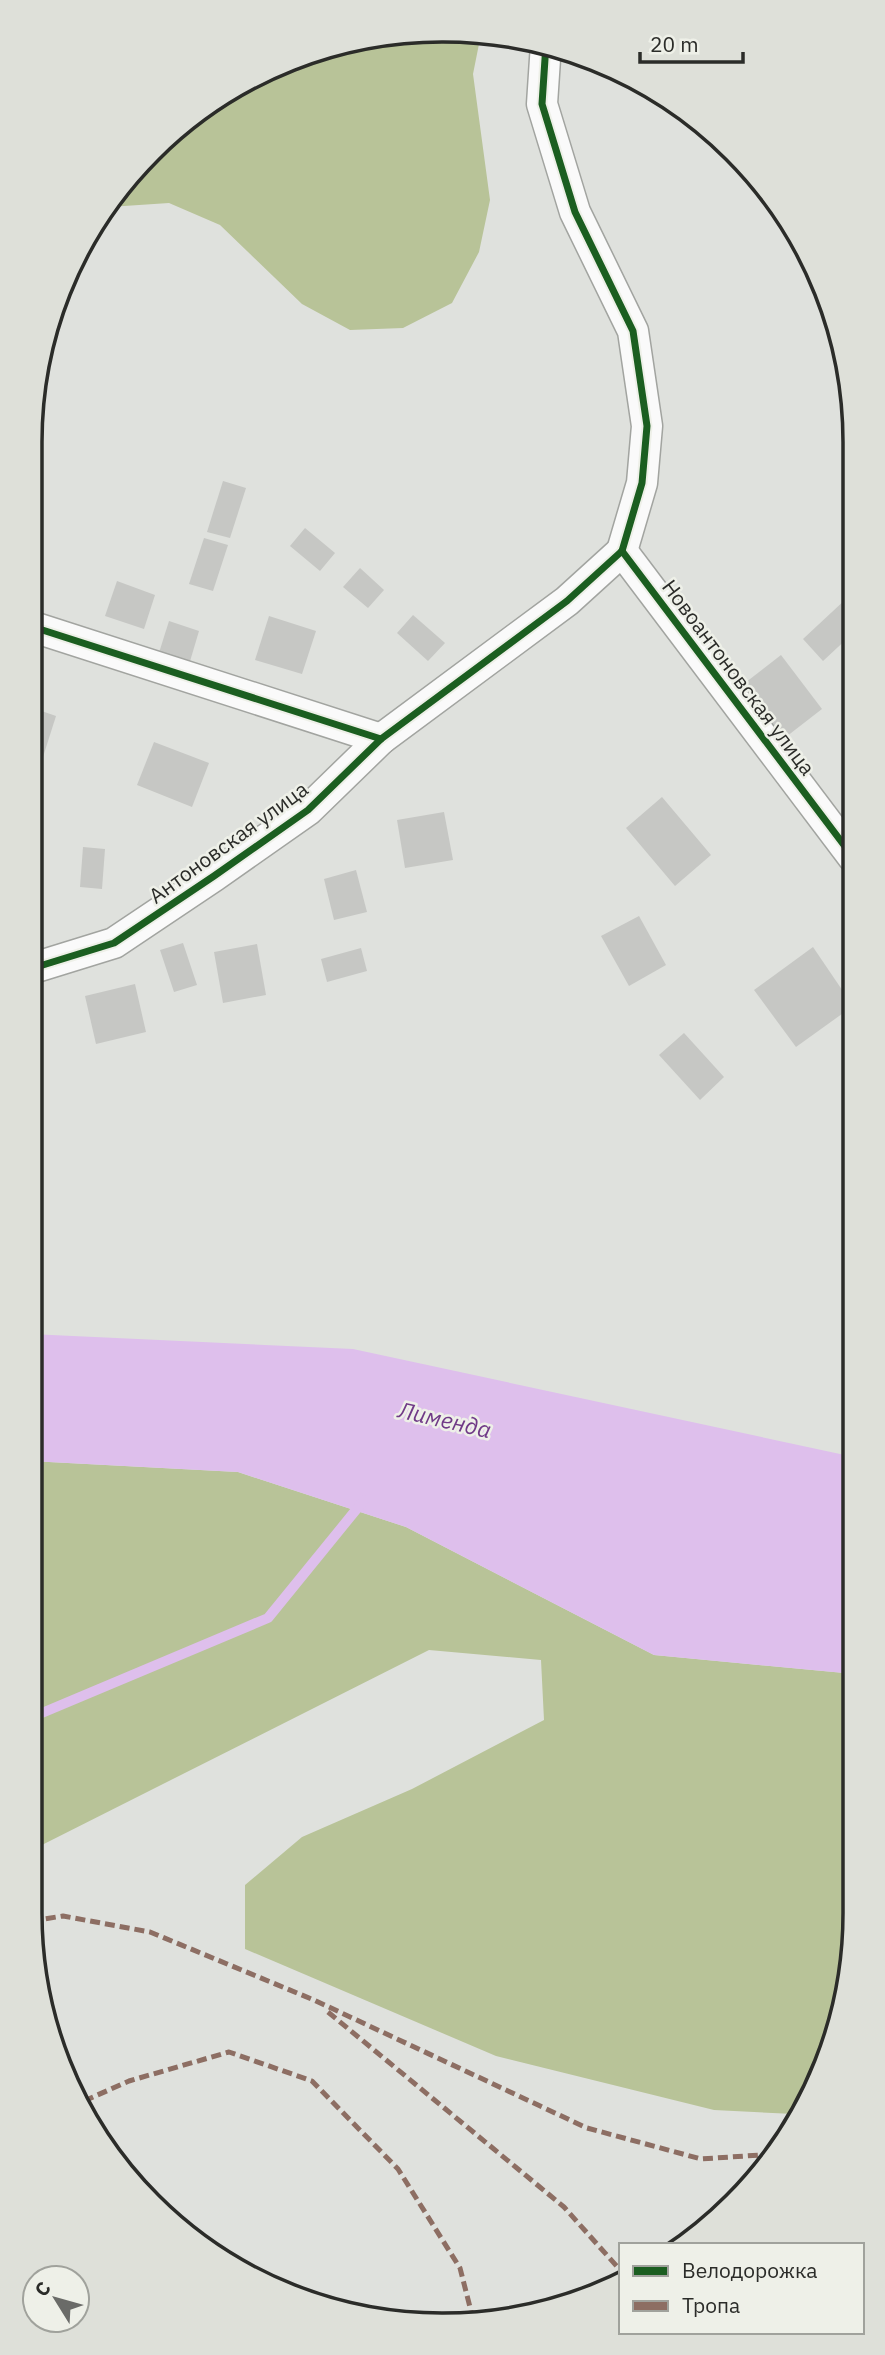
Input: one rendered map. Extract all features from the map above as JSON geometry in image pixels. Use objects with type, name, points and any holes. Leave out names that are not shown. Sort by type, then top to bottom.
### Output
[{"type":"street","points":[[545,56],[541,104],[575,212],[633,331],[647,426],[642,483],[622,551]]},
{"type":"street","name":"Антоновская улица","points":[[42,965],[114,943],[308,810],[381,739],[567,601],[622,551]]},
{"type":"street","name":"Новоантоновская улица","points":[[622,551],[843,844]]},
{"type":"street","points":[[42,629],[381,739]]},
{"type":"green space","points":[[442,42],[479,44],[473,74],[490,200],[479,252],[452,303],[403,328],[350,330],[302,304],[220,225],[169,203],[119,206],[141,178],[178,141],[220,109],[265,83],[314,63],[390,45]]},
{"type":"green space","points":[[42,1462],[238,1472],[406,1527],[654,1655],[843,1673],[843,1912],[840,1965],[822,2041],[802,2090],[789,2114],[714,2110],[496,2056],[245,1949],[245,1885],[302,1837],[412,1789],[544,1720],[541,1660],[429,1650],[42,1845]]},
{"type":"water","name":"Лименда","points":[[42,1335],[353,1349],[843,1455],[843,1673],[654,1655],[406,1527],[238,1472],[42,1462]]},
{"type":"building","points":[[223,481],[246,488],[230,538],[207,532]]},
{"type":"building","points":[[305,528],[335,553],[320,571],[290,546]]},
{"type":"building","points":[[204,538],[228,545],[213,591],[189,584]]},
{"type":"building","points":[[360,568],[384,590],[368,608],[343,587]]},
{"type":"building","points":[[117,581],[155,595],[144,629],[105,616]]},
{"type":"building","points":[[843,602],[843,642],[823,661],[803,639]]},
{"type":"building","points":[[413,615],[445,643],[428,661],[397,633]]},
{"type":"building","points":[[269,616],[316,631],[302,674],[255,660]]},
{"type":"building","points":[[169,621],[199,631],[188,668],[157,659]]},
{"type":"building","points":[[781,655],[822,709],[782,740],[741,686]]},
{"type":"building","points":[[42,711],[56,716],[42,760]]},
{"type":"building","points":[[154,742],[209,763],[192,807],[137,785]]},
{"type":"building","points":[[662,797],[711,855],[675,886],[626,828]]},
{"type":"building","points":[[444,812],[453,860],[405,868],[397,820]]},
{"type":"building","points":[[83,847],[105,849],[102,889],[80,887]]},
{"type":"building","points":[[356,870],[367,912],[334,920],[324,879]]},
{"type":"building","points":[[639,916],[666,965],[629,986],[601,936]]},
{"type":"building","points":[[183,943],[197,985],[174,992],[160,950]]},
{"type":"building","points":[[257,944],[266,995],[223,1003],[214,952]]},
{"type":"building","points":[[813,947],[843,991],[843,1013],[796,1047],[754,990]]},
{"type":"building","points":[[361,948],[367,971],[327,982],[321,959]]},
{"type":"building","points":[[135,984],[146,1032],[96,1044],[85,996]]},
{"type":"building","points":[[684,1033],[724,1077],[700,1100],[659,1055]]},
{"type":"waterway","points":[[42,1713],[268,1618],[364,1500]]},
{"type":"marked path","points":[[42,1919],[63,1916],[150,1932],[314,2000],[587,2128],[701,2159],[761,2155]]},
{"type":"marked path","points":[[328,2012],[564,2207],[619,2269]]},
{"type":"marked path","points":[[88,2099],[129,2081],[229,2052],[312,2081],[398,2169],[460,2268],[471,2312]]},
{"type":"cycle path","points":[[545,56],[542,104],[575,212],[633,331],[647,426],[642,483],[622,551]]},
{"type":"cycle path","points":[[622,551],[843,844]]},
{"type":"cycle path","points":[[42,965],[114,943],[308,810],[381,739],[567,601],[622,551]]},
{"type":"cycle path","points":[[42,630],[381,739]]}]
